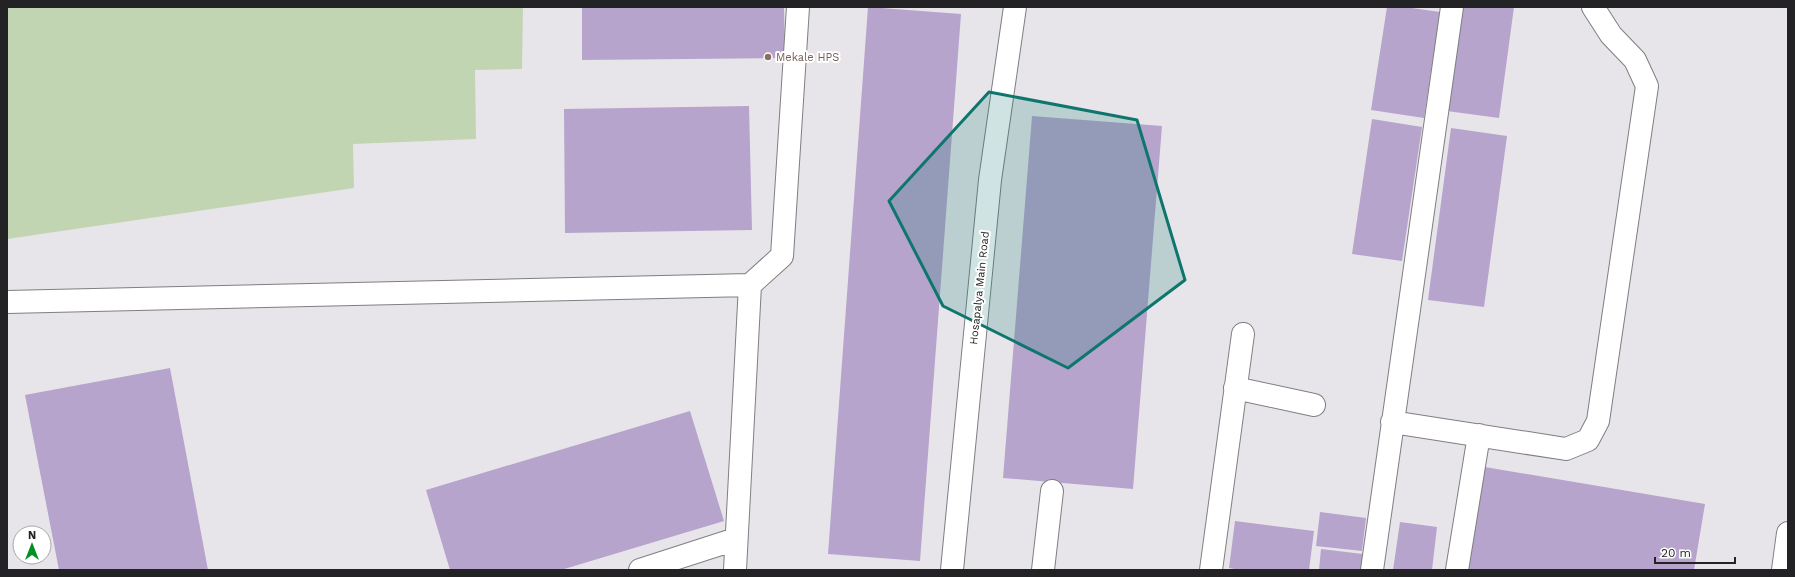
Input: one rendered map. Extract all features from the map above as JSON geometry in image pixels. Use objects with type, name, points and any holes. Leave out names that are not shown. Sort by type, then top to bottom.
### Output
[{"type":"street","points":[[7,302],[750,285],[782,256],[798,7]]},
{"type":"street","name":"Hosapalya Main Road","points":[[952,570],[990,180],[1015,7]]},
{"type":"street","points":[[1372,570],[1452,7]]},
{"type":"street","points":[[1392,422],[1566,449],[1588,440],[1598,421],[1647,86],[1635,60],[1611,35],[1593,7]]},
{"type":"street","points":[[735,570],[750,285]]},
{"type":"street","points":[[1211,570],[1235,388],[1244,334]]},
{"type":"street","points":[[1235,388],[1314,405]]},
{"type":"street","points":[[1457,570],[1479,435]]},
{"type":"street","points":[[1043,570],[1052,491]]},
{"type":"street","points":[[1783,570],[1788,533]]},
{"type":"street","points":[[640,570],[736,539]]},
{"type":"highlighted area","points":[[989,92],[1137,120],[1185,280],[1068,368],[943,306],[889,201]]},
{"type":"green space","points":[[7,7],[523,7],[522,69],[475,70],[476,139],[353,144],[354,188],[7,239]]},
{"type":"building","points":[[582,7],[784,7],[785,58],[582,60]]},
{"type":"building","points":[[868,7],[961,14],[920,561],[828,554]]},
{"type":"building","points":[[1387,7],[1405,7],[1440,12],[1424,118],[1371,110]]},
{"type":"building","points":[[1461,7],[1514,7],[1499,118],[1447,111]]},
{"type":"building","points":[[749,106],[752,230],[565,233],[564,109]]},
{"type":"building","points":[[1032,116],[1162,126],[1133,489],[1003,478]]},
{"type":"building","points":[[1372,119],[1422,127],[1402,261],[1352,254]]},
{"type":"building","points":[[1451,128],[1507,136],[1484,307],[1428,300]]},
{"type":"building","points":[[170,368],[208,570],[59,570],[52,534],[52,525],[50,525],[25,395]]},
{"type":"building","points":[[690,411],[724,521],[561,570],[450,570],[426,490]]},
{"type":"building","points":[[1485,467],[1705,504],[1694,570],[1467,570]]},
{"type":"building","points":[[1320,512],[1366,518],[1362,551],[1316,546]]},
{"type":"building","points":[[1235,521],[1314,531],[1309,570],[1240,570],[1229,568]]},
{"type":"building","points":[[1400,522],[1437,527],[1432,570],[1393,570]]},
{"type":"building","points":[[1321,549],[1363,554],[1361,570],[1319,570]]},
{"type":"place","name":"Mekale HPS","points":[[768,57]]}]
